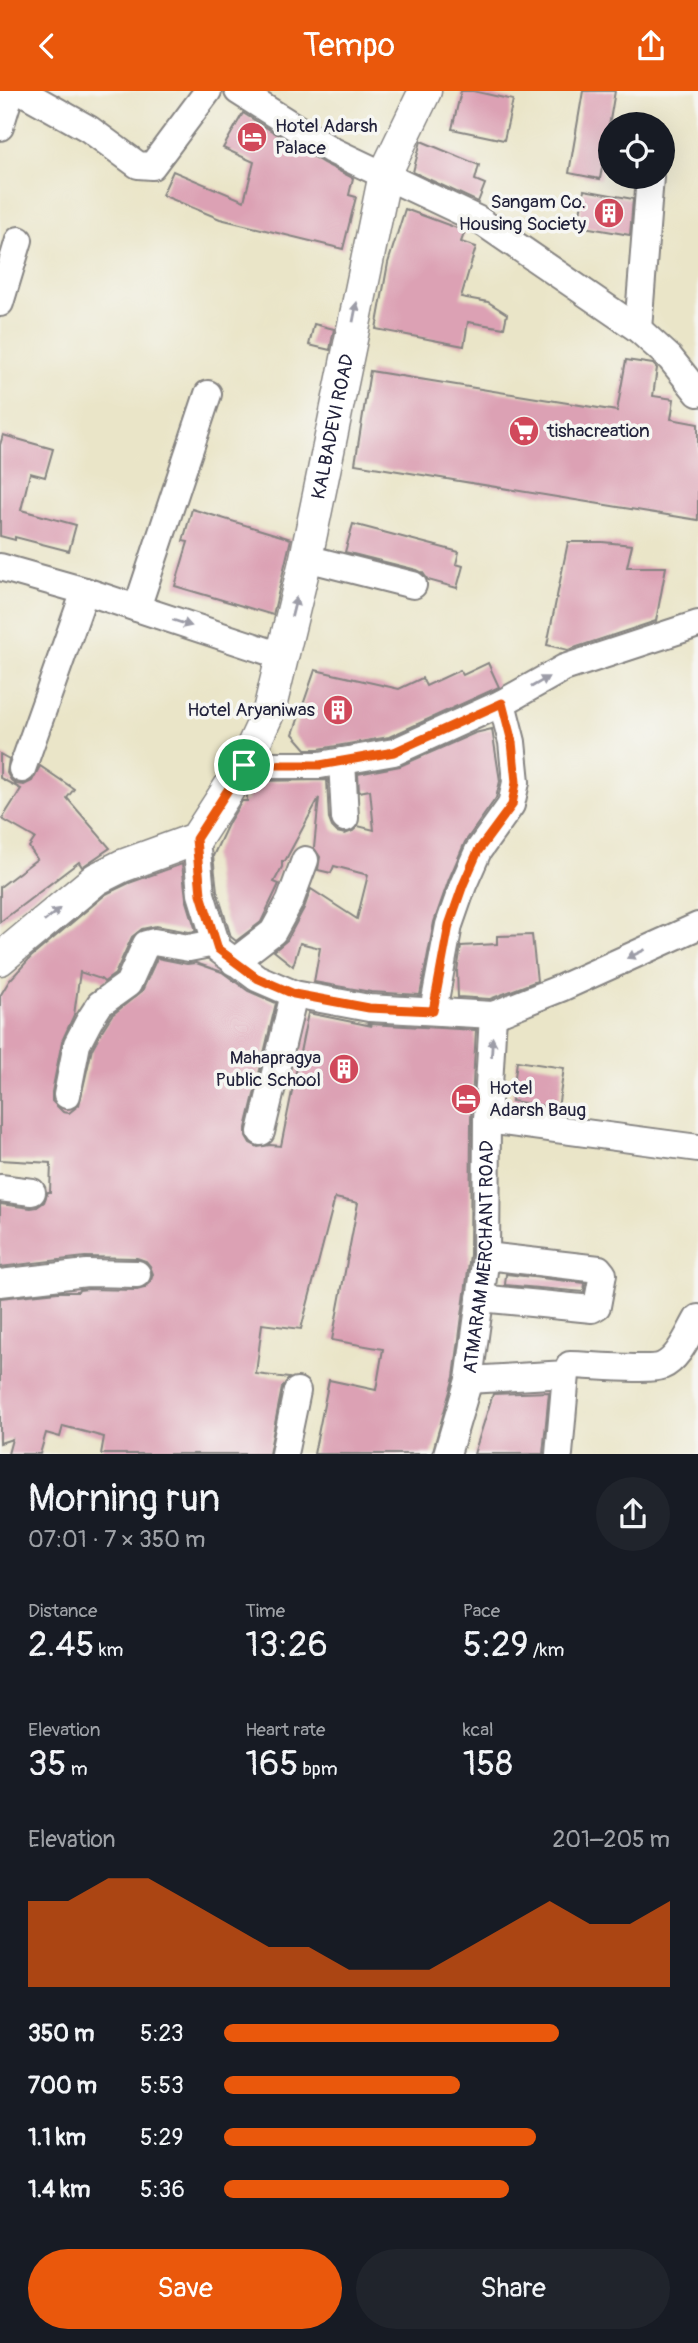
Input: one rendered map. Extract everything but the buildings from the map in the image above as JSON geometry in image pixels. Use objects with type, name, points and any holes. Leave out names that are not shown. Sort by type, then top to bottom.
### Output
[{"type":"main road","name":"KALBADEVI ROAD","points":[[196,839],[244,765],[269,711],[306,558],[385,174],[425,91]]},
{"type":"main road","points":[[0,959],[96,879],[196,839]]},
{"type":"street","points":[[0,127],[10,94],[19,91],[89,129],[138,165],[152,166],[208,91]]},
{"type":"street","points":[[237,91],[331,150],[480,220],[638,329],[670,358],[698,393]]},
{"type":"street","points":[[638,329],[649,189]]},
{"type":"street","points":[[0,303],[19,240]]},
{"type":"street","points":[[670,358],[698,358]]},
{"type":"street","points":[[137,608],[208,394]]},
{"type":"street","points":[[306,558],[413,585]]},
{"type":"street","points":[[0,567],[85,591],[282,656]]},
{"type":"street","points":[[22,769],[85,591]]},
{"type":"street","points":[[244,765],[320,765],[394,752],[502,703],[564,668],[698,624]]},
{"type":"street","points":[[433,1011],[449,925],[463,885],[478,851],[512,805],[516,782],[512,742],[502,703]]},
{"type":"street","points":[[342,761],[345,818]]},
{"type":"street","points":[[196,839],[201,894],[215,943],[233,963],[257,978],[294,994],[369,1008],[493,1015],[561,988],[698,926]]},
{"type":"street","points":[[233,963],[273,932],[290,901],[305,860]]},
{"type":"street","points":[[67,1095],[77,1044],[89,1021],[100,1004],[128,984],[146,944],[154,942],[189,947],[215,943]]},
{"type":"street","points":[[261,1132],[294,994]]},
{"type":"street","name":"ATMARAM MERCHANT ROAD","points":[[447,1454],[470,1380],[490,1299],[494,1257],[487,1121],[493,1015]]},
{"type":"street","points":[[487,1121],[698,1148]]},
{"type":"street","points":[[0,1188],[32,1192]]},
{"type":"street","points":[[490,1299],[592,1309],[597,1306],[603,1274],[599,1269],[494,1257]]},
{"type":"street","points":[[0,1283],[77,1274],[137,1273]]},
{"type":"street","points":[[559,1454],[566,1374],[570,1365],[632,1366],[642,1369],[662,1366],[673,1358],[698,1318]]},
{"type":"street","points":[[470,1380],[566,1374]]},
{"type":"street","points":[[284,1454],[297,1391]]},
{"type":"place","name":"Hotel Adarsh Palace","points":[[252,137]]},
{"type":"place","name":"Sangam Co. Housing Society","points":[[609,213]]},
{"type":"place","name":"tishacreation","points":[[524,431]]},
{"type":"place","name":"Hotel Aryaniwas","points":[[338,710]]},
{"type":"place","name":"Mahapragya Public School","points":[[344,1069]]},
{"type":"place","name":"Hotel Adarsh Baug","points":[[466,1099]]},
{"type":"route","points":[[502,703],[512,742],[516,782],[512,805],[478,851],[463,885],[449,925],[433,1011],[369,1008],[294,994],[257,978],[233,963],[218,949],[201,894],[196,839],[244,765],[320,765],[394,752],[502,703]]}]
